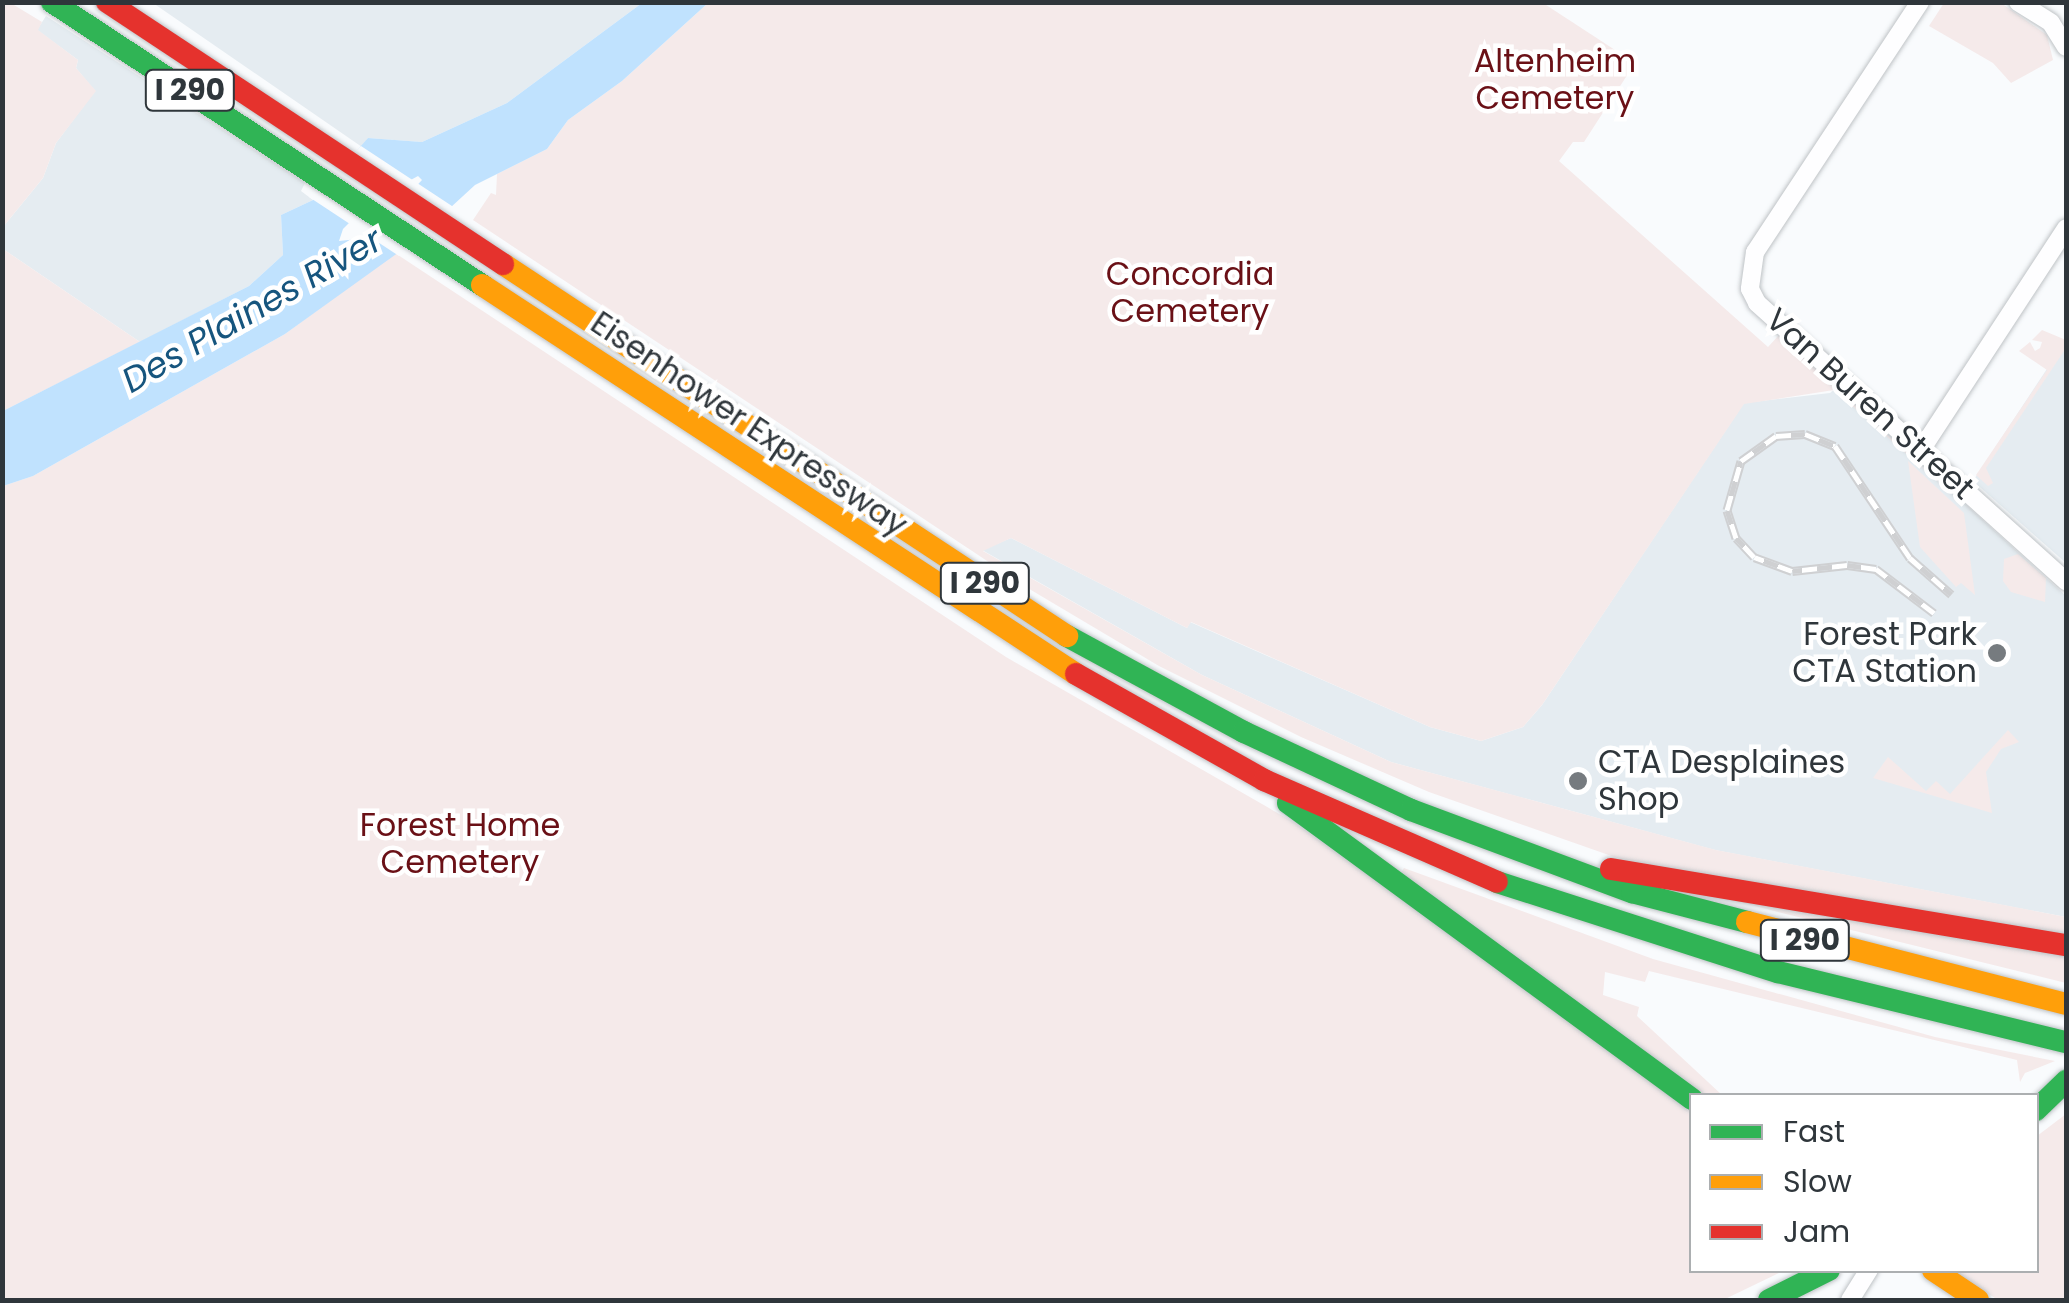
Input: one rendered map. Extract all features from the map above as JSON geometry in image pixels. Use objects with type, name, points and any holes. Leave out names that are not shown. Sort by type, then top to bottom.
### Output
[{"type":"main road","name":"Eisenhower Expressway","points":[[52,2],[1041,654],[1264,780],[1474,873],[1595,918],[1778,972],[2066,1042]]},
{"type":"main road","name":"Eisenhower Expressway","points":[[106,2],[1074,640],[1348,782],[1548,864],[1727,921],[2066,1004]]},
{"type":"main road","points":[[1264,780],[1307,820],[1689,1097]]},
{"type":"main road","points":[[1548,864],[1618,869],[2066,945]]},
{"type":"main road","points":[[2039,1107],[2066,1081]]},
{"type":"main road","points":[[1769,1300],[1823,1273]]},
{"type":"main road","points":[[1938,1273],[1978,1300]]},
{"type":"street","name":"Van Buren Street","points":[[1920,2],[1754,252],[1748,278],[1757,303],[2066,581]]},
{"type":"street","points":[[2018,2],[2051,24],[2066,47]]},
{"type":"street","points":[[1921,450],[2066,228]]},
{"type":"street","points":[[1850,1300],[1868,1273]]},
{"type":"shaded area","points":[[153,3],[642,3],[507,103],[422,142],[368,138],[362,147]]},
{"type":"shaded area","points":[[46,16],[305,183],[301,191],[313,200],[281,215],[283,255],[249,286],[140,342],[3,249],[3,227],[43,178],[56,143],[95,91],[76,68],[78,60],[37,30]]},
{"type":"shaded area","points":[[2066,340],[2066,563],[1973,481]]},
{"type":"shaded area","points":[[1837,387],[2066,596],[2066,917],[1715,850],[1391,762],[1202,675],[982,550],[1011,538],[1187,628],[1190,622],[1430,727],[1481,741],[1523,727],[1542,705],[1744,403],[1830,393]]},
{"type":"green space","points":[[9,2],[42,22],[38,30],[78,60],[76,68],[96,91],[56,143],[43,178],[3,227],[2,3]]},
{"type":"green space","name":"Concordia Cemetery","points":[[708,3],[1543,3],[1635,63],[1584,142],[1573,142],[1559,161],[1768,347],[1779,335],[1953,495],[1834,390],[1744,404],[1542,705],[1523,727],[1481,741],[1430,727],[1191,622],[1187,628],[1011,538],[983,551],[1202,675],[1391,762],[1716,850],[2066,917],[2066,934],[1623,860],[1429,792],[1301,737],[1159,666],[1031,590],[473,220],[491,193],[496,195],[497,174],[547,149],[568,120],[622,81]]},
{"type":"green space","points":[[1944,3],[2001,3],[2047,35],[2053,60],[2011,83],[1993,63],[1929,26]]},
{"type":"green space","points":[[3,249],[140,342],[3,411]]},
{"type":"green space","name":"Forest Home Cemetery","points":[[395,253],[1006,657],[1295,823],[1689,1106],[1689,1273],[1779,1273],[1723,1300],[3,1300],[3,486],[33,476],[285,334]]},
{"type":"green space","points":[[2042,330],[2066,340],[2066,348],[1986,468],[1993,483],[1988,486],[1976,475],[2047,370],[2019,351],[2030,342],[2035,351],[2040,348],[2042,342],[2032,340]]},
{"type":"green space","points":[[1908,461],[1964,513],[1975,595],[1961,583],[1956,587],[1920,547]]},
{"type":"green space","points":[[2018,554],[2046,578],[2045,602],[2011,592],[2003,581],[2004,559]]},
{"type":"green space","points":[[2008,730],[2019,742],[2001,749],[1986,772],[1992,813],[1873,778],[1888,757],[1926,791],[1936,781],[1950,794]]},
{"type":"green space","points":[[1404,868],[1653,959],[1935,1037],[2055,1061],[2025,1073],[2020,1082],[2017,1060],[1649,971],[1645,982],[1605,972],[1603,995],[1639,1007],[1637,1016],[1720,1093],[1700,1093],[1399,877]]},
{"type":"green space","points":[[1725,898],[2066,956],[2066,983],[1786,914]]},
{"type":"green space","points":[[2066,1114],[2066,1300],[1998,1300],[1956,1273],[2039,1273],[2039,1134]]},
{"type":"water","name":"Des Plaines River","points":[[642,3],[708,3],[622,81],[568,120],[547,149],[475,185],[413,242],[285,334],[33,476],[3,486],[3,411],[249,286],[283,255],[281,215],[313,200],[368,138],[422,142],[507,103]],"holes":[[[418,176],[422,180],[367,238],[339,241],[343,229],[369,203]]]},
{"type":"pier","points":[[361,146],[455,208],[399,256],[361,231],[407,189],[353,226],[309,197]]},
{"type":"railway","points":[[1934,613],[1876,569],[1847,565],[1792,571],[1754,557],[1736,538],[1727,510],[1741,461],[1776,436],[1805,434],[1835,446],[1910,558],[1951,594]]},
{"type":"traffic: fast","points":[[52,2],[482,285]]},
{"type":"traffic: fast","points":[[1067,636],[1244,732],[1411,810],[1632,892],[1747,922]]},
{"type":"traffic: fast","points":[[1288,803],[1689,1097]]},
{"type":"traffic: fast","points":[[1497,882],[1778,972],[2066,1042]]},
{"type":"traffic: fast","points":[[2039,1107],[2066,1081]]},
{"type":"traffic: fast","points":[[1769,1300],[1823,1273]]},
{"type":"traffic: slow","points":[[503,264],[1067,636]]},
{"type":"traffic: slow","points":[[482,285],[1076,674]]},
{"type":"traffic: slow","points":[[1747,922],[2066,1004]]},
{"type":"traffic: slow","points":[[1938,1273],[1978,1300]]},
{"type":"traffic: jam","points":[[107,2],[503,264]]},
{"type":"traffic: jam","points":[[1076,674],[1264,780],[1497,882]]},
{"type":"traffic: jam","points":[[1611,869],[2066,945]]},
{"type":"place","name":"Forest Park CTA Station","points":[[1997,653]]},
{"type":"place","name":"CTA Desplaines Shop","points":[[1578,781]]},
{"type":"park label","name":"Altenheim Cemetery","points":[[1555,80]]}]
